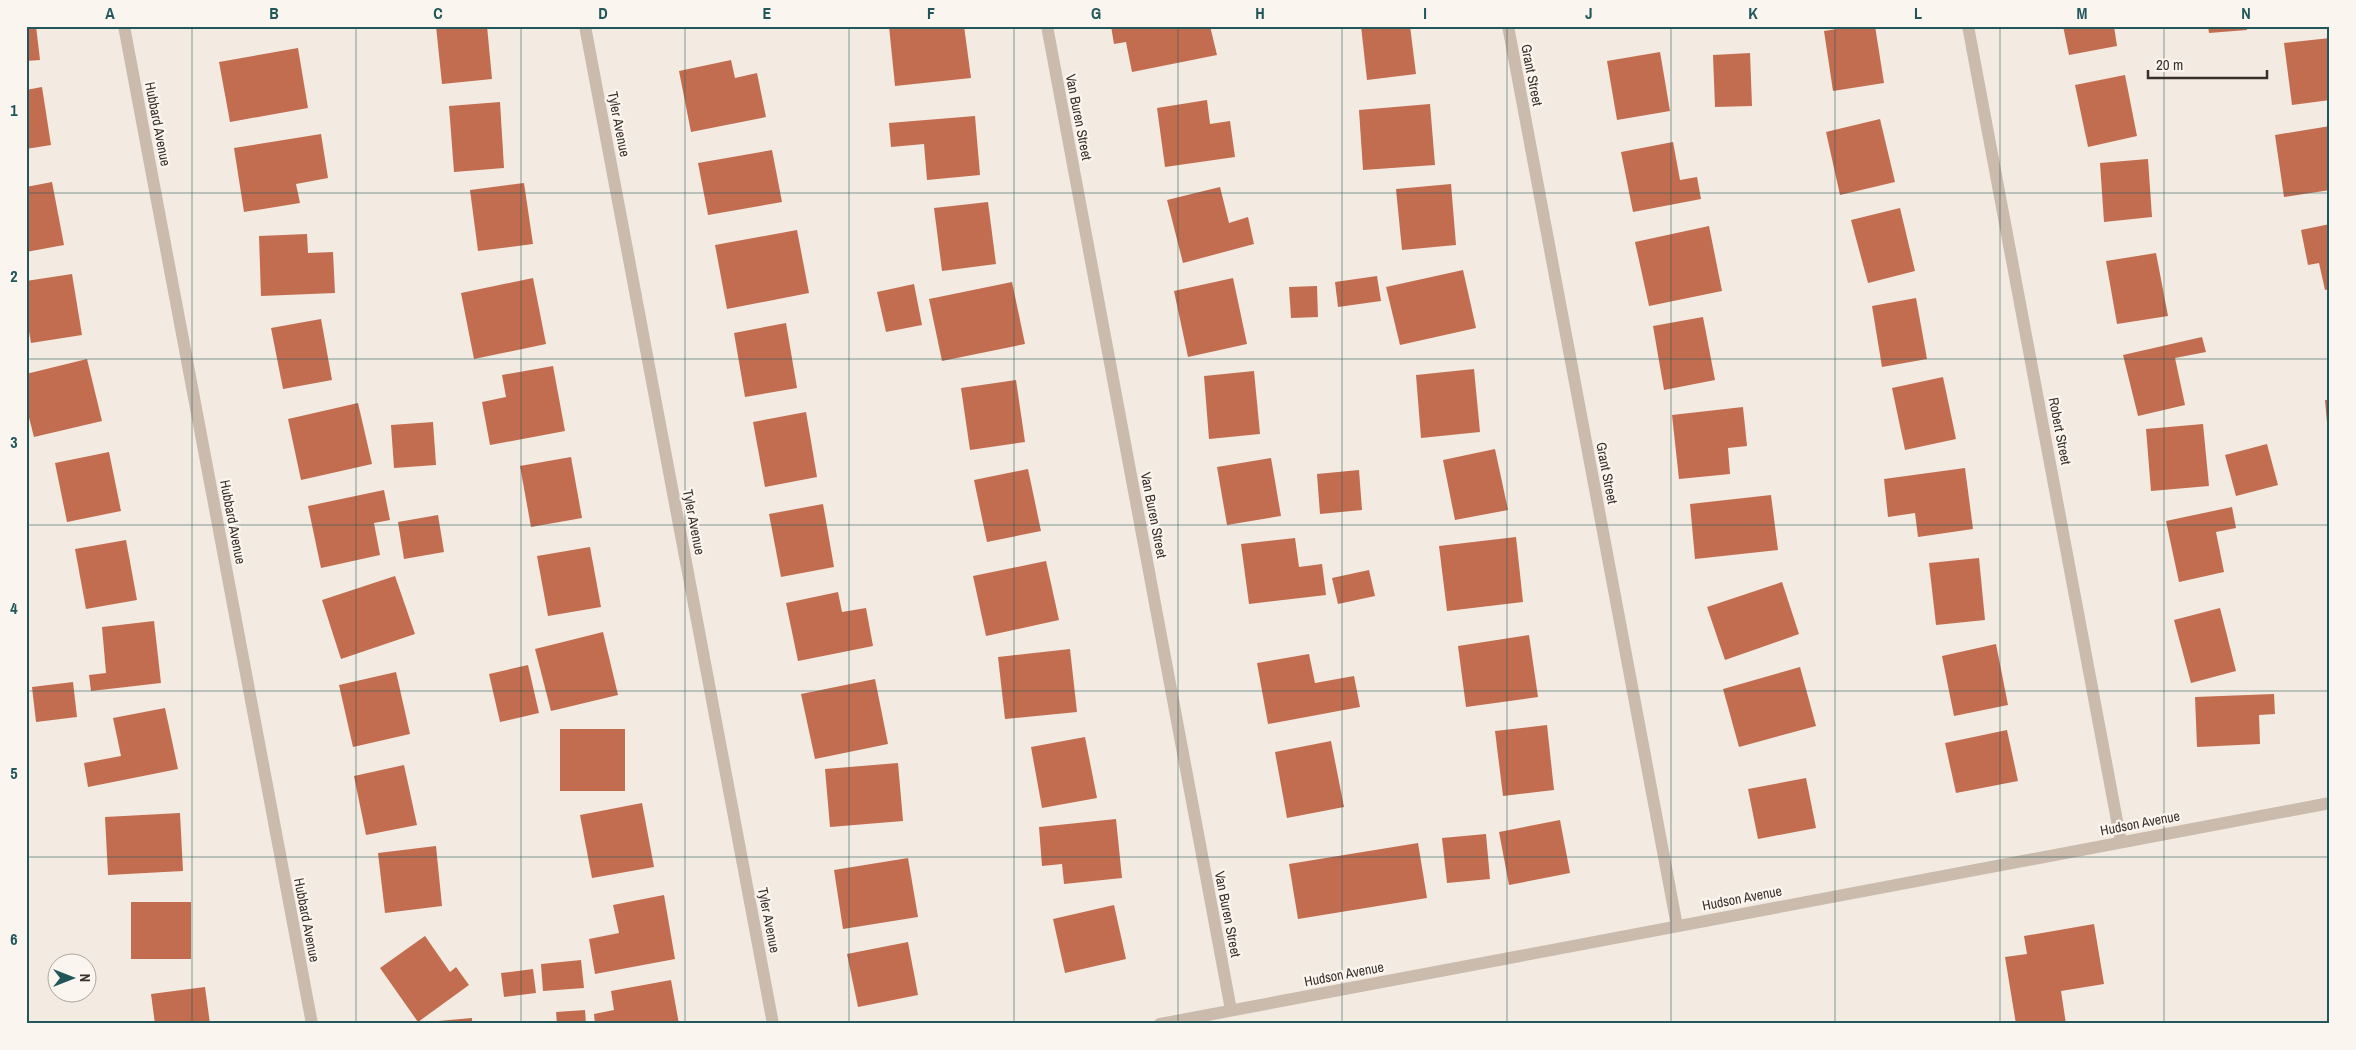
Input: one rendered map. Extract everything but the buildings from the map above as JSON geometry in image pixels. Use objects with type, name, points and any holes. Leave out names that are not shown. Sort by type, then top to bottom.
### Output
[{"type":"street","name":"Hubbard Avenue","points":[[124,26],[312,1024]]},
{"type":"street","name":"Tyler Avenue","points":[[585,26],[773,1024]]},
{"type":"street","name":"Van Buren Street","points":[[1047,26],[1231,1010]]},
{"type":"street","name":"Grant Street","points":[[1508,26],[1677,926]]},
{"type":"street","name":"Robert Street","points":[[1968,26],[2121,842]]},
{"type":"street","name":"Hudson Avenue","points":[[1160,1024],[2330,803]]}]
